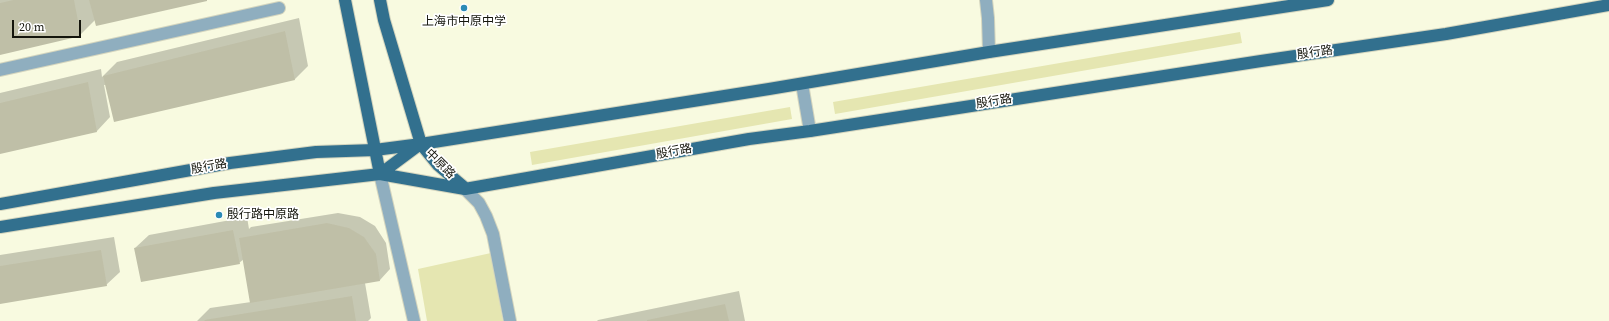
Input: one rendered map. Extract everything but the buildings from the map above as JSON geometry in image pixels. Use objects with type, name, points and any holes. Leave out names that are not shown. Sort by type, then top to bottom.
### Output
[{"type":"main road","points":[[345,0],[380,174]]},
{"type":"main road","name":"中原路","points":[[380,0],[384,20],[421,144],[438,165],[465,189]]},
{"type":"main road","name":"殷行路","points":[[0,204],[230,163],[316,152],[375,150],[421,144],[802,84],[1278,4],[1328,0]]},
{"type":"main road","name":"殷行路","points":[[0,227],[214,193],[380,174],[465,189],[749,139],[810,131],[1245,63],[1446,34],[1609,5]]},
{"type":"main road","name":"殷行路","points":[[380,174],[421,144]]},
{"type":"street","points":[[986,0],[988,18],[988,52]]},
{"type":"street","points":[[0,70],[279,8]]},
{"type":"street","points":[[802,84],[810,131]]},
{"type":"street","points":[[380,174],[414,321]]},
{"type":"street","name":"中原路","points":[[465,189],[479,203],[493,234],[510,321]]},
{"type":"green space","points":[[1240,32],[1242,43],[835,114],[833,102]]},
{"type":"green space","points":[[790,107],[792,119],[532,165],[530,152]]},
{"type":"green space","points":[[491,253],[503,321],[427,321],[418,269]]},
{"type":"place","name":"上海市中原中学","points":[[464,8]]},
{"type":"place","name":"殷行路中原路","points":[[219,215]]}]
